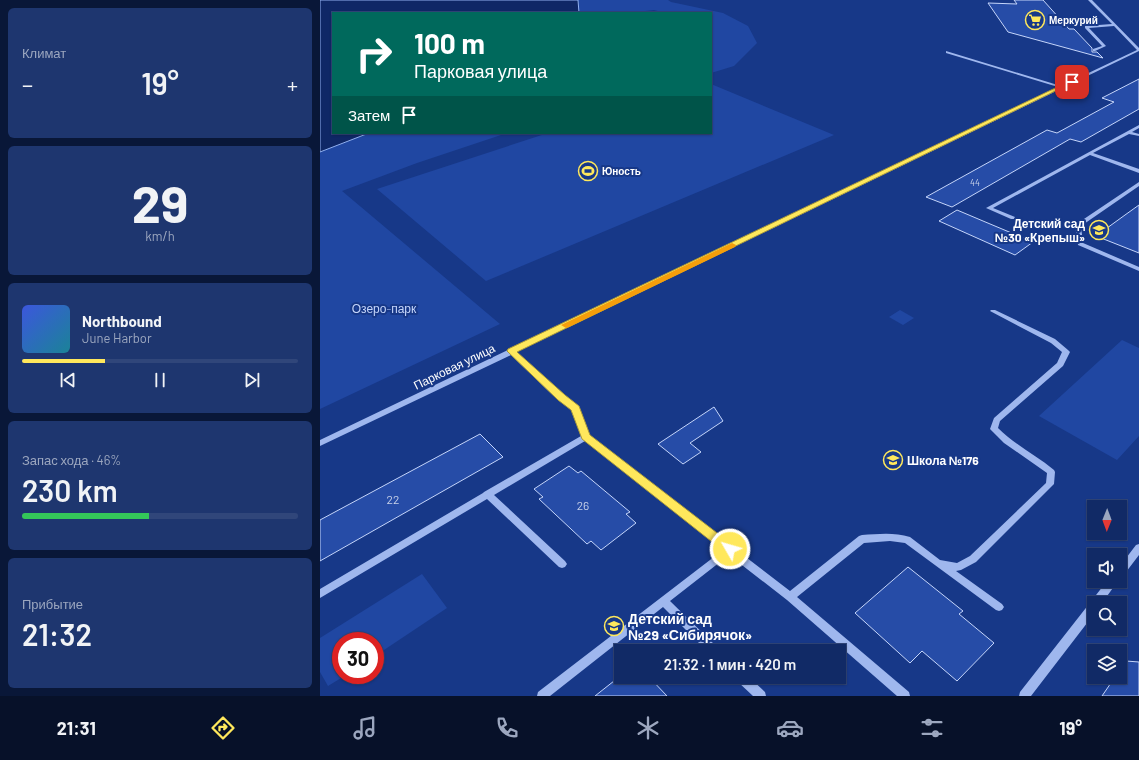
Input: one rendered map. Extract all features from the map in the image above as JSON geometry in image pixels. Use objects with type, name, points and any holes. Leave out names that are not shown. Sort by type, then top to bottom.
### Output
[{"type":"street","name":"Парковая улица","points":[[320,443],[1139,50],[1090,0]]},
{"type":"street","points":[[1094,50],[1104,46],[1086,27],[1115,25]]},
{"type":"street","points":[[947,52],[1061,87]]},
{"type":"street","points":[[1013,218],[989,208],[1139,126]]},
{"type":"street","points":[[1128,132],[1139,136]]},
{"type":"street","points":[[1089,153],[1139,171]]},
{"type":"street","points":[[1139,184],[1078,225],[1080,244],[1139,269]]},
{"type":"street","points":[[938,563],[958,567],[973,559],[1050,484],[1051,472],[1040,461],[1003,439],[994,429],[997,420],[1060,364],[1066,352],[1053,341],[993,311]]},
{"type":"street","points":[[511,351],[561,398],[575,408],[585,437],[790,597],[905,696]]},
{"type":"street","points":[[320,594],[585,437]]},
{"type":"street","points":[[487,494],[562,564]]},
{"type":"street","points":[[790,597],[862,539],[890,537],[907,540],[1000,607]]},
{"type":"street","points":[[1127,563],[1139,548]]},
{"type":"street","points":[[542,696],[730,549]]},
{"type":"street","points":[[1101,596],[1108,588]]},
{"type":"street","points":[[663,601],[707,644]]},
{"type":"street","points":[[1024,696],[1087,615]]},
{"type":"street","points":[[749,684],[761,696]]},
{"type":"green space","points":[[578,0],[668,0],[671,2],[723,13],[748,26],[757,43],[734,66],[712,73],[712,12],[661,12],[654,10],[637,12],[579,12]]},
{"type":"green space","name":"Юность","points":[[712,84],[834,135],[486,281],[377,189],[545,134],[712,134]]},
{"type":"green space","name":"Озеро-парк","points":[[366,134],[504,134],[417,163],[342,191],[500,324],[320,409],[320,152]]},
{"type":"green space","points":[[900,310],[914,318],[903,325],[889,317]]},
{"type":"green space","points":[[1122,340],[1139,348],[1139,436],[1117,460],[1039,416]]},
{"type":"green space","points":[[422,574],[447,608],[384,650],[384,632],[332,632],[332,684],[328,686],[320,672],[320,638]]},
{"type":"shaded area","points":[[320,0],[578,0],[579,12],[332,12],[332,134],[366,134],[320,152]]},
{"type":"building","points":[[1014,0],[1043,0],[1069,29],[1074,29],[1092,48],[1092,52],[1097,52],[1103,58],[1008,32],[988,3],[1017,4]]},
{"type":"building","points":[[1139,79],[1139,109],[1081,142],[1070,139],[952,207],[926,197],[1047,130],[1057,133],[1114,102],[1102,98]]},
{"type":"building","points":[[1139,205],[1139,253],[1096,236],[1125,215]]},
{"type":"building","points":[[957,210],[1033,242],[1015,255],[939,221]]},
{"type":"building","points":[[714,407],[723,421],[690,443],[701,452],[683,464],[658,444]]},
{"type":"building","points":[[480,434],[503,457],[320,561],[320,520]]},
{"type":"building","points":[[569,466],[578,473],[581,471],[630,512],[626,514],[636,523],[601,550],[591,541],[587,544],[539,499],[543,497],[534,489]]},
{"type":"building","points":[[908,567],[963,611],[959,614],[994,643],[957,681],[922,651],[910,663],[855,613]]},
{"type":"building","points":[[1127,661],[1139,662],[1139,696],[1102,696],[1110,684],[1127,684]]},
{"type":"building","points":[[614,681],[614,684],[656,684],[667,696],[595,696]]},
{"type":"slow traffic","points":[[566,325],[732,245]]},
{"type":"place","name":"Меркурий","points":[[1035,20]]},
{"type":"place","name":"Юность","points":[[588,171]]},
{"type":"place","name":"Детский сад №30 «Крепыш»","points":[[1099,230]]},
{"type":"place","name":"Школа №176","points":[[893,460]]},
{"type":"place","name":"Детский сад №29 «Сибирячок»","points":[[614,626]]},
{"type":"route","points":[[730,549],[585,437],[575,408],[561,398],[511,351],[1072,82]]}]
